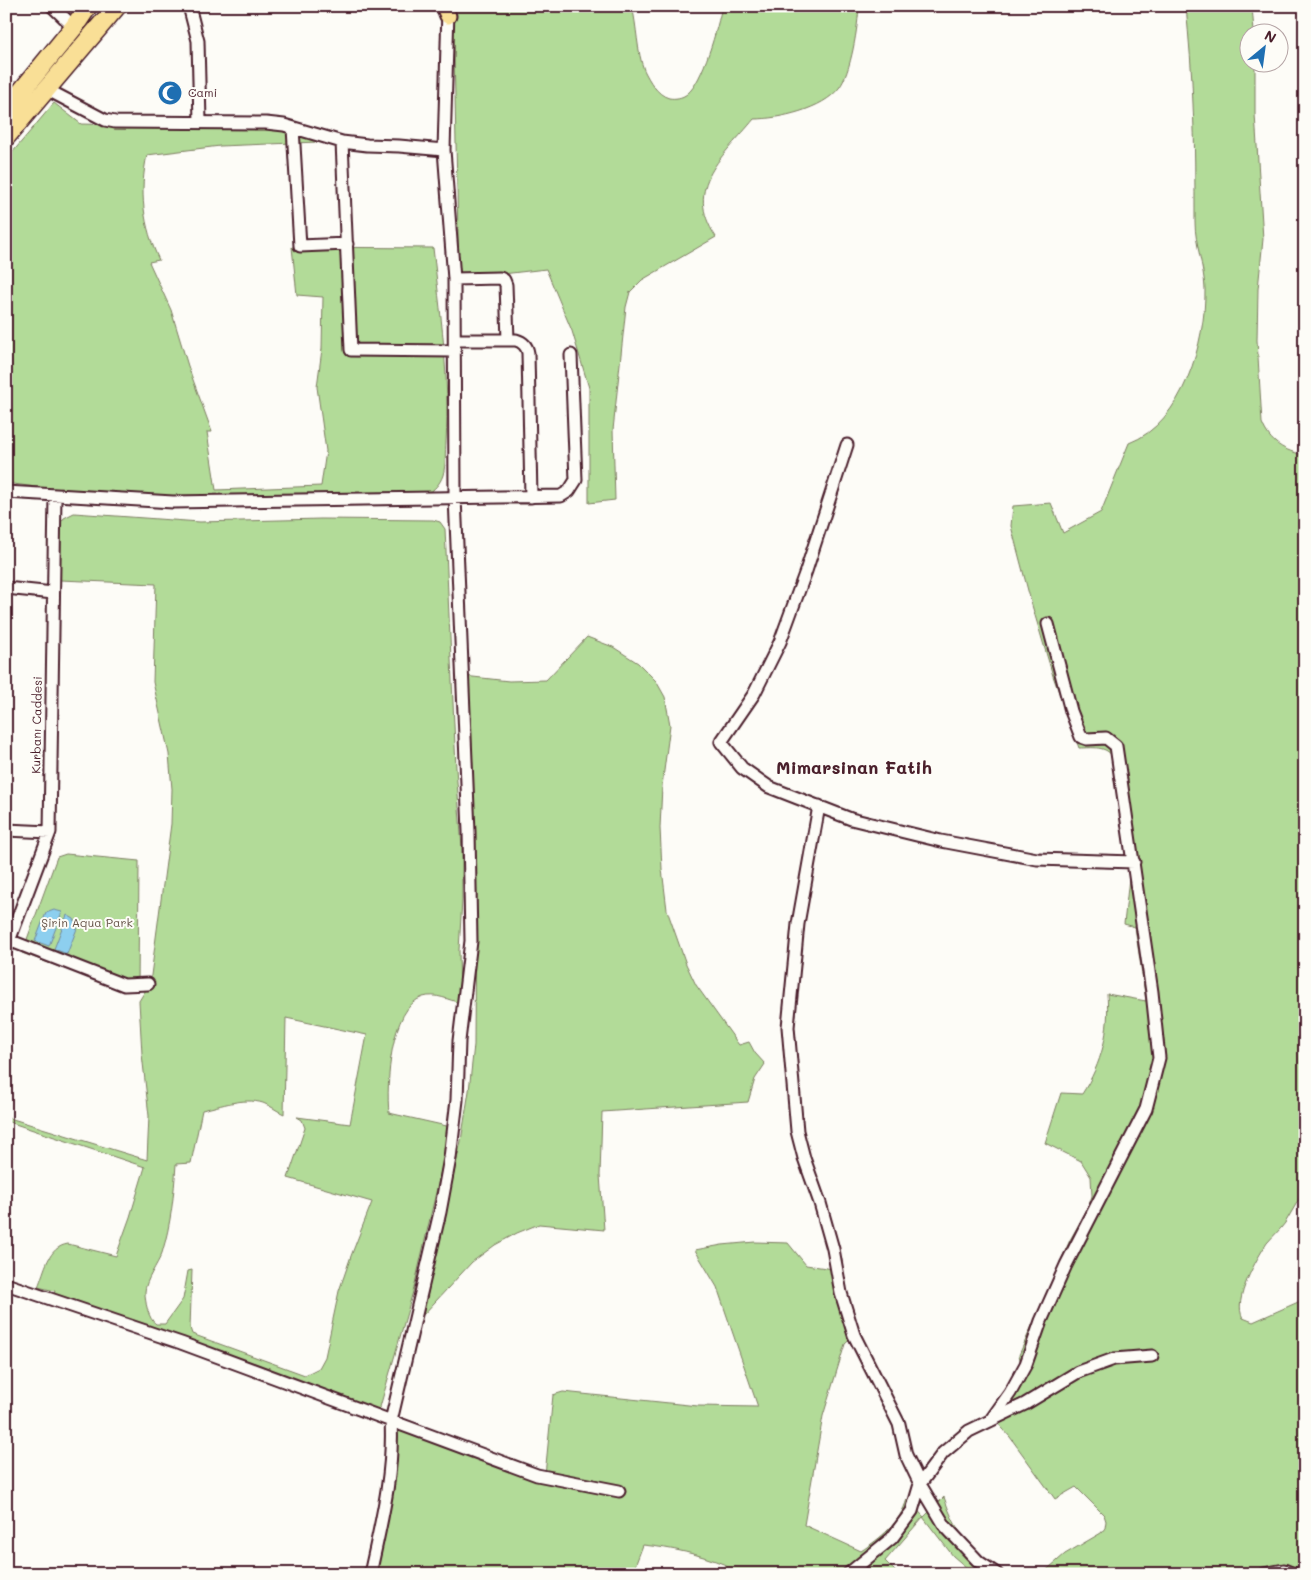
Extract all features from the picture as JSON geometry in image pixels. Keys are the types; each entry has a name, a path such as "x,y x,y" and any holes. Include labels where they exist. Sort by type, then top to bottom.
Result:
{"highway":[{"path":"6,110 74,27 88,6"},
{"path":"6,137 117,6"}],"street":[{"path":"52,6 74,27"},
{"path":"189,6 198,41 200,122"},
{"path":"370,1574 389,1485 392,1452 391,1421 449,1167 457,1100 459,1041 471,941 469,832 455,497 454,279 444,150 447,9"},
{"path":"46,89 105,120 115,122 266,123 293,128 342,142 444,150"},
{"path":"293,128 300,246 347,244"},
{"path":"342,142 352,350 455,345 508,340 522,342 528,350 531,497"},
{"path":"454,279 500,278 504,280 506,285 508,340"},
{"path":"6,492 173,502 561,496 569,492 576,480 572,355"},
{"path":"847,445 806,571 780,642 754,694 721,742 742,768 769,787 851,819 941,841 1037,859 1134,862"},
{"name":"Kurbanı Caddesi","path":"7,942 50,832 55,495"},
{"path":"6,588 53,593"},
{"path":"990,1421 1010,1394 1026,1364 1041,1321 1066,1265 1146,1108 1159,1058 1152,992 1116,746 1106,738 1087,739 1081,737 1071,711 1048,624"},
{"path":"819,806 798,924 788,1027 797,1131 833,1249 841,1293 854,1335 899,1424 906,1456 945,1526 979,1562 997,1574"},
{"path":"6,830 50,832"},
{"path":"7,942 124,986 148,984"},
{"path":"6,1284 181,1343 537,1475 619,1491"},
{"path":"848,1574 892,1538 912,1511 920,1484 943,1453 969,1431 1025,1404 1078,1372 1114,1359 1152,1356"},
{"path":"1264,1574 1284,1570 1294,1574"}],"green space":[{"path":"453,6 632,6 644,70 661,94 674,98 687,94 699,78 709,53 722,6 859,6 850,61 839,88 832,95 812,107 788,115 754,119 720,159 705,187 703,202 707,219 716,237 642,280 630,292 626,307 613,430 615,500 589,503 589,388 572,331 546,269 459,279"},
{"path":"1186,6 1252,6 1253,22 1238,22 1238,72 1255,72 1255,114 1263,239 1258,289 1257,340 1262,423 1269,436 1279,445 1305,455 1305,1189 1285,1223 1267,1243 1257,1259 1243,1291 1240,1311 1243,1318 1253,1322 1305,1299 1305,1574 1042,1574 1065,1554 1101,1533 1105,1528 1106,1521 1104,1515 1076,1487 1055,1499 1010,1437 989,1413 1001,1399 1021,1364 1019,1355 1070,1240 1088,1208 1092,1196 1091,1177 1081,1161 1045,1143 1061,1093 1082,1094 1095,1070 1106,1034 1107,994 1146,1001 1135,927 1124,924 1129,878 1113,758 1103,749 1079,748 1053,676 1011,526 1013,506 1051,503 1063,533 1101,512 1129,443 1148,433 1164,418 1188,378 1201,332 1205,289 1195,230 1194,119"},
{"path":"54,103 81,124 171,126 252,122 309,137 318,142 220,146 147,155 143,182 144,208 149,234 159,260 149,262 171,310 188,366 212,432 207,432 216,490 321,486 326,451 317,387 322,349 323,297 297,295 292,247 433,248 444,344 447,393 444,471 434,489 426,495 180,499 59,490 6,483 6,160"},
{"path":"74,513 200,522 321,519 433,520 440,522 445,529 456,768 462,848 462,900 459,950 460,1003 442,997 423,997 412,1004 403,1015 392,1048 388,1100 389,1113 451,1127 414,1288 378,1414 52,1300 55,1291 38,1287 48,1260 61,1246 68,1244 116,1256 145,1167 6,1121 6,1117 147,1160 149,1116 142,1054 139,1001 150,983 171,824 172,789 169,754 153,682 156,584 60,580 59,525 64,518","holes":["286,1018 367,1035 350,1124 297,1117 302,1120 305,1128 288,1178 372,1202 339,1291 325,1357 319,1368 305,1375 192,1334 190,1328 192,1270 188,1271 183,1299 165,1324 153,1322 145,1296 146,1288 162,1253 168,1231 176,1164 191,1163 202,1110 232,1103 255,1101 284,1114"]},
{"path":"587,637 613,647 638,663 656,681 665,697 670,725 662,786 660,828 667,910 686,964 696,985 739,1045 749,1042 755,1053 765,1064 755,1079 748,1102 602,1112 600,1175 604,1230 539,1224 517,1233 495,1245 472,1262 423,1315 461,1141 474,1045 475,908 464,676 509,681 546,680"},
{"name":"Şirin Aqua Park","path":"66,854 139,861 138,988 124,991 22,953 57,857"},
{"path":"755,1242 788,1243 806,1265 840,1270 856,1334 845,1344 823,1416 804,1525 861,1551 876,1541 895,1523 907,1499 924,1517 944,1497 954,1521 966,1541 1002,1574 974,1574 953,1556 923,1517 885,1561 898,1574 723,1574 726,1565 716,1561 685,1552 643,1545 632,1574 371,1574 393,1430 438,1434 545,1475 553,1395 563,1392 698,1406 758,1407 717,1287 695,1250"}],"water":[{"path":"54,910 62,912 49,946 35,941 46,913"},
{"path":"67,915 74,919 78,926 67,954 54,949"}],"place":[{"name":"Cami","path":"170,93"}],"district":[{"name":"Mimarsinan Fatih","path":"854,768"}]}
